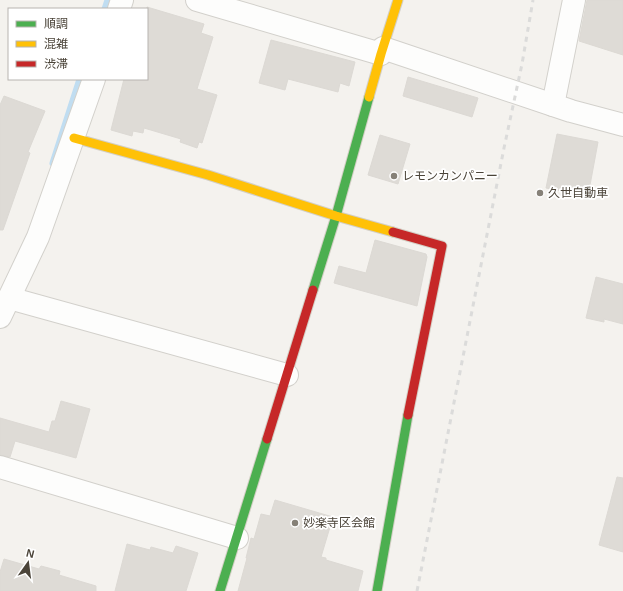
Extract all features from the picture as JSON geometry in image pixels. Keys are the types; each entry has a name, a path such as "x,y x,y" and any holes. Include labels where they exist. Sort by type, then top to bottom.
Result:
{"street":[{"path":"197,0 382,51 571,111 623,125"},
{"path":"220,591 336,216 382,51 398,0"},
{"path":"553,105 574,0"},
{"path":"94,80 38,237 4,308 287,375"},
{"path":"74,138 208,175 336,216 442,246 407,418 377,591"},
{"path":"0,466 236,538"}],"building":[{"path":"587,0 623,0 623,55 579,41"},
{"path":"147,8 204,24 201,33 213,37 197,89 217,95 202,143 199,142 197,148 180,142 181,139 144,128 143,133 133,131 132,136 111,130 124,80 148,80"},
{"path":"271,40 355,62 349,86 340,83 338,92 288,79 285,90 259,83"},
{"path":"408,77 478,98 472,117 403,96"},
{"path":"4,96 45,111 28,152 30,153 3,230 0,230 0,105"},
{"path":"557,134 598,142 588,196 546,188"},
{"path":"380,135 410,144 398,184 368,175"},
{"path":"375,240 426,254 427,257 417,306 334,283 339,266 366,273"},
{"path":"596,277 623,284 623,324 604,319 604,322 586,318"},
{"path":"61,401 90,409 76,458 15,441 10,457 0,455 0,418 49,432 52,421 55,421"},
{"path":"617,477 623,478 623,552 599,545"},
{"path":"275,500 333,517 321,557 326,558 326,560 363,571 358,591 238,591 251,538 254,539 261,514 270,516"},
{"path":"127,544 150,550 151,547 173,553 176,546 198,553 186,591 115,591"},
{"path":"4,559 39,569 41,566 60,571 59,575 96,586 96,591 0,591 0,572"}],"waterway":[{"path":"105,8 108,0"},
{"path":"53,163 80,80"}],"railway":[{"path":"417,591 504,148 522,64 533,0"}],"traffic: fast":[{"path":"313,290 336,216 369,97"},
{"path":"377,591 408,415"},
{"path":"220,591 267,439"}],"traffic: slow":[{"path":"369,97 398,0"},
{"path":"74,138 208,175 336,216 393,232"}],"traffic: jam":[{"path":"393,232 442,246 408,415"},
{"path":"267,439 313,290"}],"place":[{"name":"レモンカンパニー","path":"394,176"},
{"name":"久世自動車","path":"540,193"},
{"name":"妙楽寺区会館","path":"295,523"}]}
